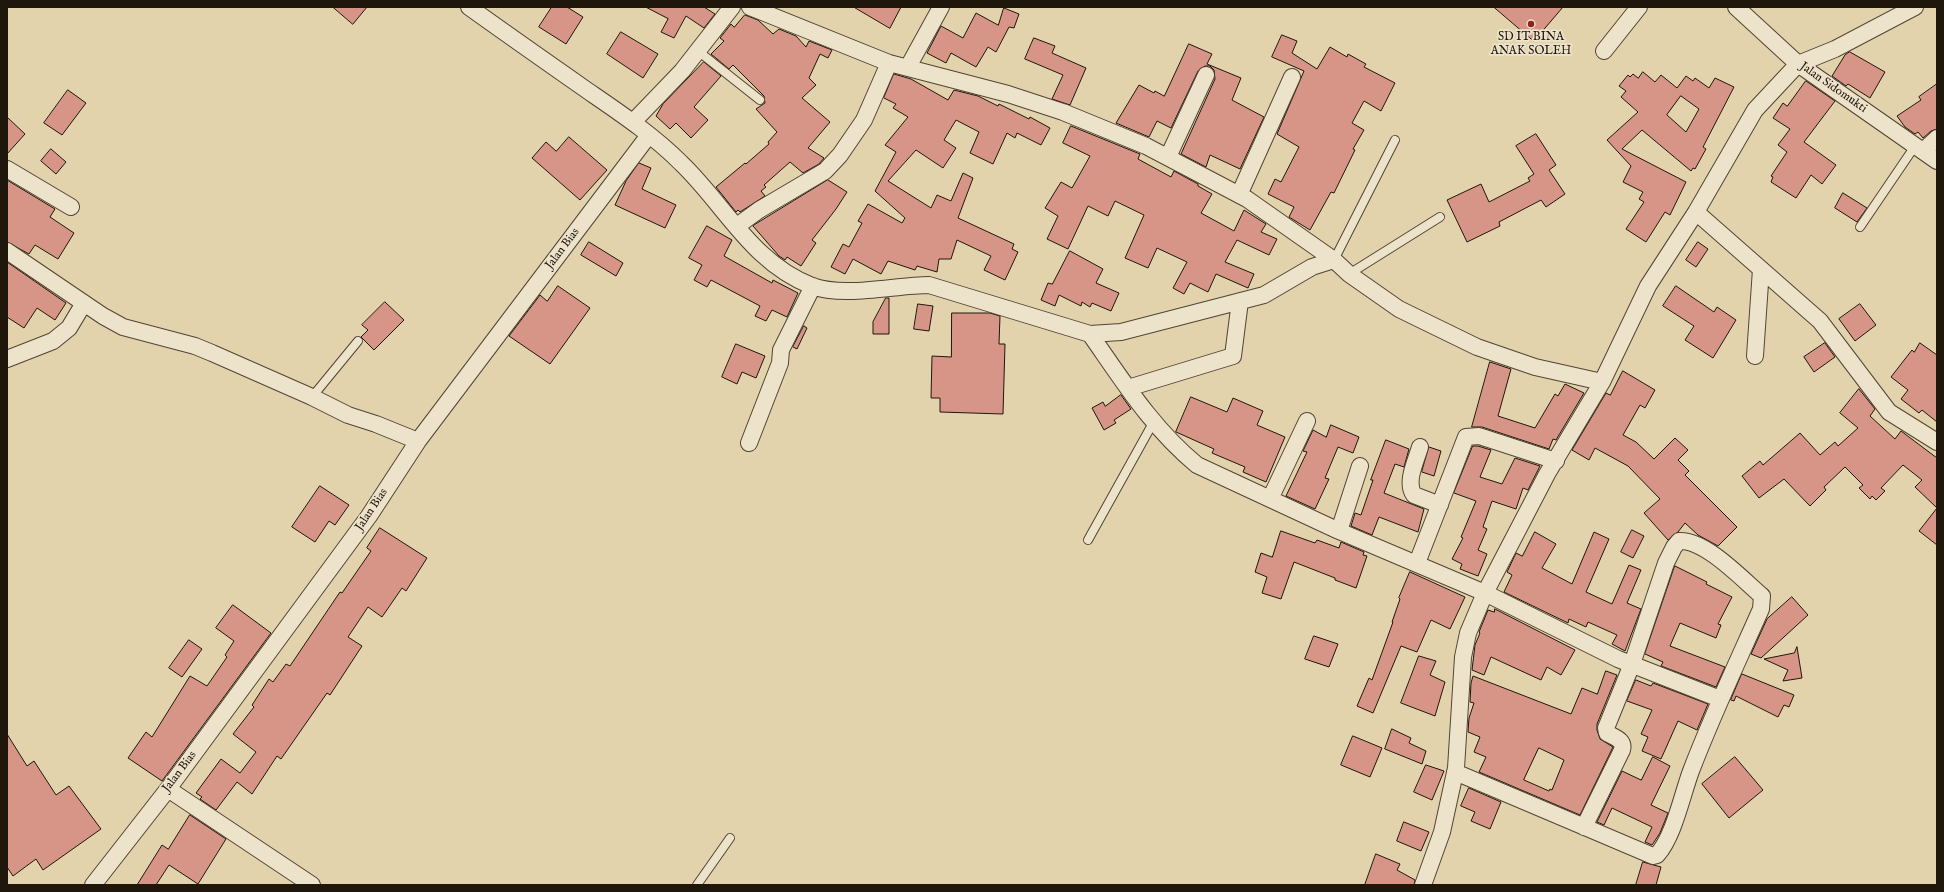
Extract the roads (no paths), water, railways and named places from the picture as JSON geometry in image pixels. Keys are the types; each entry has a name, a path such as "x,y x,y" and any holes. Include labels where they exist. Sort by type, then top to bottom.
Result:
{"street":[{"path":"469,7 633,122 682,163 766,260 786,274 813,286 830,290 882,290 908,285 929,285 1090,334 1122,332 1264,295 1312,267 1334,260"},
{"path":"633,122 698,52 732,7"},
{"path":"750,7 888,63 1008,94 1063,112 1146,146 1239,195 1334,260 1349,274 1399,309 1477,347 1535,367 1602,382"},
{"path":"908,67 941,7"},
{"path":"1604,51 1639,7"},
{"name":"Jalan Sidomukti","path":"1736,7 1798,64 1937,161"},
{"path":"1423,885 1442,832 1455,772 1463,657 1468,633 1485,593 1547,474 1602,382 1648,286 1696,212 1755,110 1798,64 1834,49 1915,7"},
{"path":"737,226 759,210 812,181 826,171 840,155 864,120 888,63"},
{"path":"1168,157 1206,75"},
{"path":"1239,195 1292,78"},
{"name":"Jalan Bias","path":"93,885 168,789 369,516 418,441 649,135"},
{"path":"1919,149 1937,138"},
{"path":"7,169 71,207"},
{"path":"1696,212 1820,321 1889,412 1937,442"},
{"path":"7,250 103,316 123,327 195,346 312,397 348,415 376,424 418,441"},
{"path":"1755,356 1761,269"},
{"path":"749,443 780,365 781,350 813,286"},
{"path":"1128,388 1233,356 1240,301"},
{"path":"7,359 53,341 69,328 84,303"},
{"path":"1090,334 1153,423 1182,453 1197,465 1339,531 1485,593 1632,664 1720,699"},
{"path":"1270,500 1307,421"},
{"path":"1417,563 1466,436 1479,436 1556,461"},
{"path":"1420,447 1410,481 1412,491 1414,495 1440,505"},
{"path":"1339,531 1360,466"},
{"path":"1455,772 1584,827 1653,856 1657,855 1677,815 1690,773 1720,699 1761,609 1763,601 1762,596 1709,551 1698,546 1685,541 1679,541 1674,547 1657,588 1632,664 1606,728 1607,733 1621,741 1623,747 1584,827"},
{"path":"168,789 312,885"}],"lane":[{"path":"698,52 760,100"},
{"path":"1334,260 1395,140"},
{"path":"1860,227 1919,149"},
{"path":"1349,274 1440,217"},
{"path":"312,397 358,342"},
{"path":"1088,540 1153,423"},
{"path":"697,885 730,838"}],"place":[{"name":"SD IT BINA ANAK SOLEH","path":"1531,24"}]}
